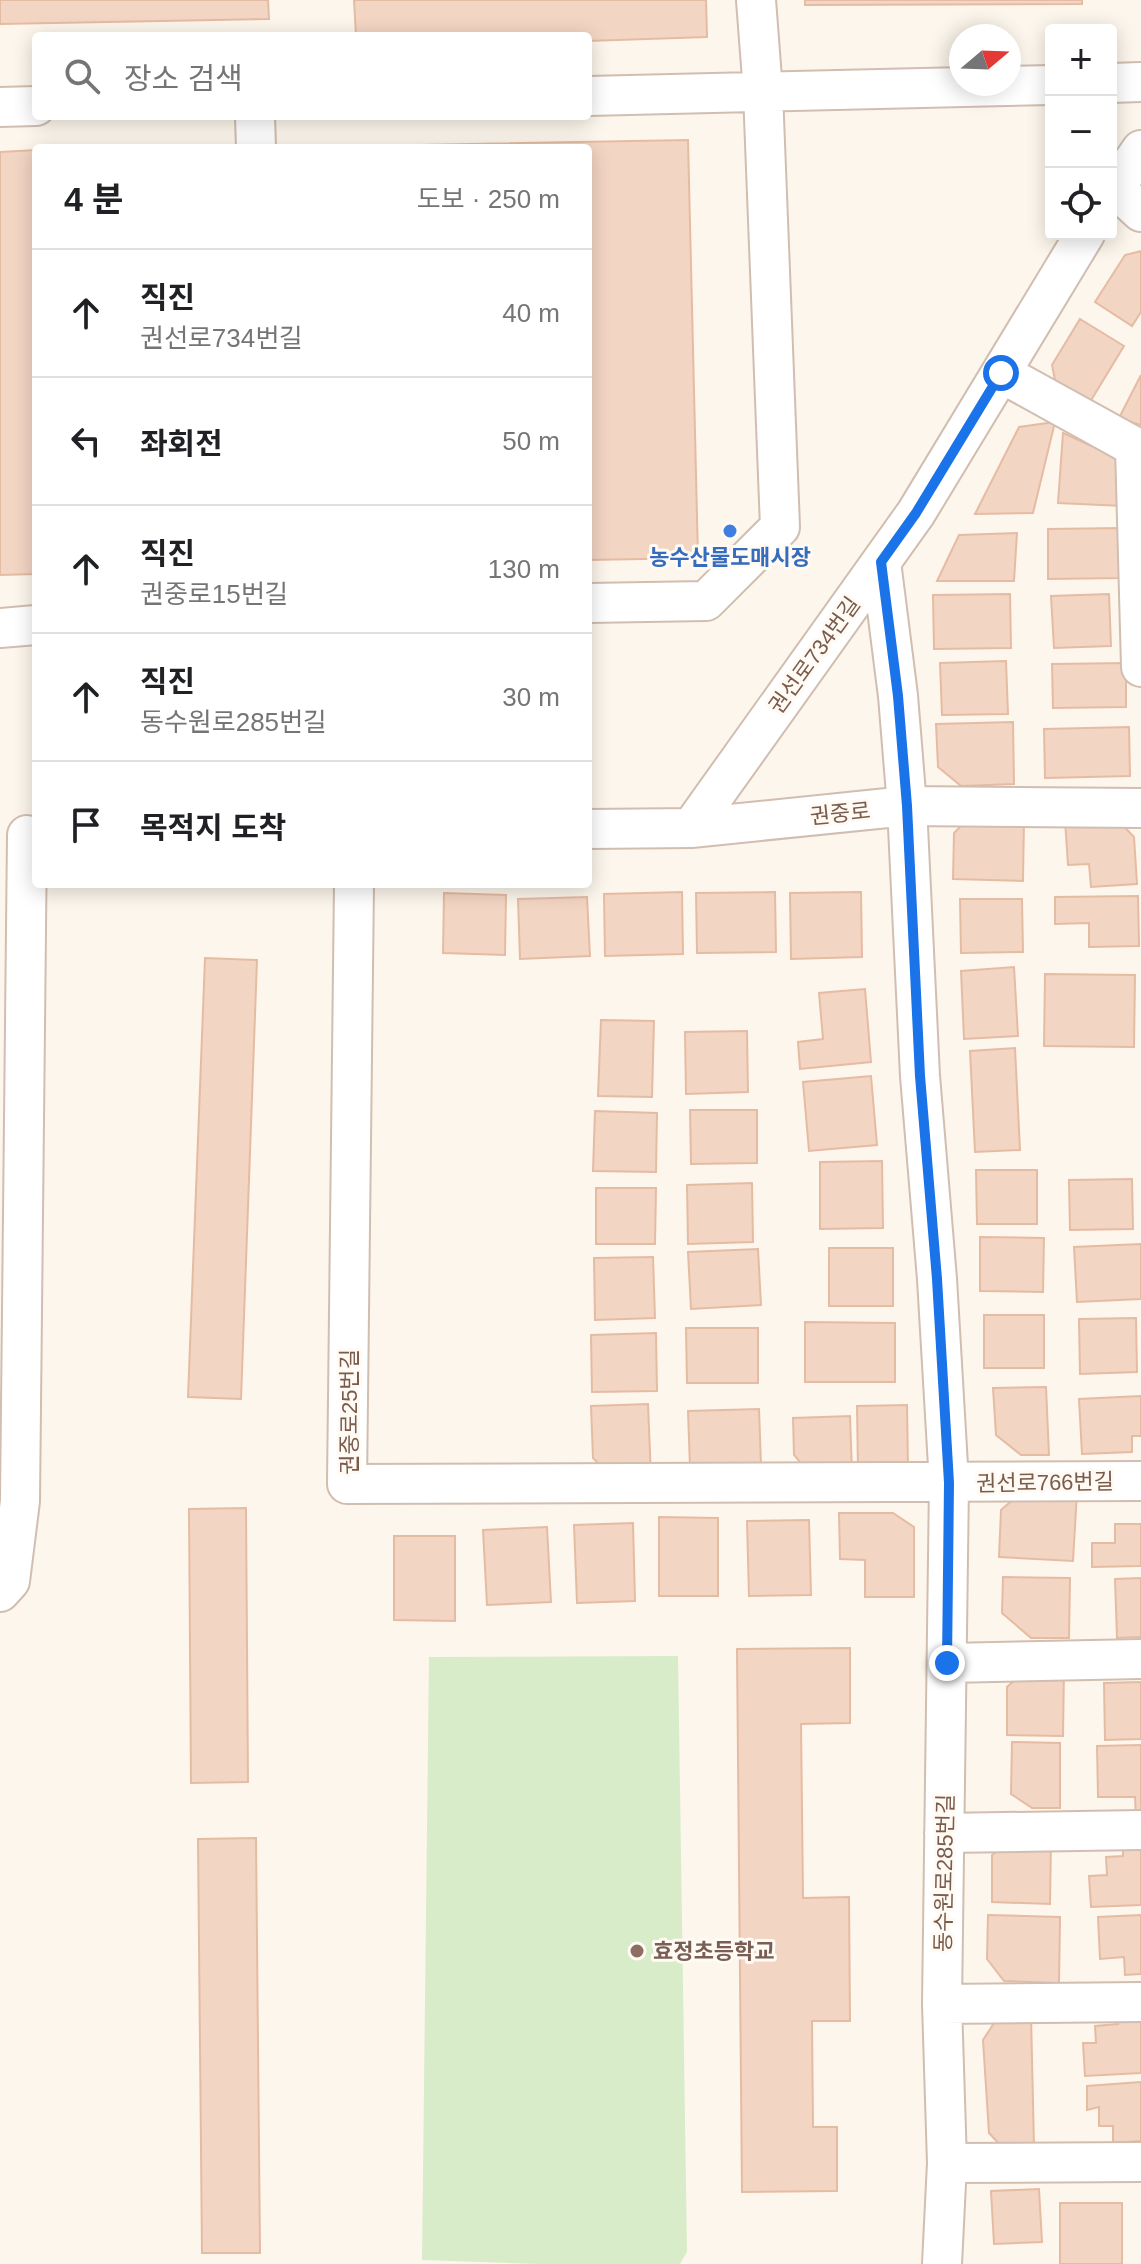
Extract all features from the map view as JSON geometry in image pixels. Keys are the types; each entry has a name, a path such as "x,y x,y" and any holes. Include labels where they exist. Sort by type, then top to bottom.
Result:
{"street":[{"path":"592,603 706,601 780,527 763,92 756,0"},
{"path":"1117,83 1141,82"},
{"path":"592,96 1045,85"},
{"path":"0,107 32,106"},
{"path":"255,120 256,144"},
{"path":"1122,198 1141,150"},
{"name":"권선로734번길","path":"691,828 916,513 1081,240"},
{"path":"1001,373 1138,447 1140,652"},
{"name":"동수원로285번길","path":"881,562 898,696 907,806 920,1076 937,1279 949,1483 942,2004 947,2163 942,2264"},
{"path":"0,628 32,625"},
{"name":"권중로","path":"592,829 691,828 907,806 1141,808"},
{"path":"0,1592 10,1581 20,1501 21,835"},
{"name":"권중로25번길","path":"354,888 347,1484 949,1483"},
{"name":"권선로766번길","path":"949,1483 1141,1481"},
{"path":"947,1663 1141,1659"},
{"path":"944,1833 1141,1830"},
{"path":"942,2004 1141,2002"},
{"path":"947,2163 1141,2162"}],"green space":[{"path":"678,1656 687,2252 680,2264 422,2260 429,1657"}],"building":[{"path":"0,0 268,0 269,19 0,24"},
{"path":"354,0 706,0 707,37 592,41 592,32 356,32"},
{"path":"805,0 1082,0 1082,4 805,5"},
{"path":"688,140 698,558 592,560 592,144 473,144"},
{"path":"32,150 32,574 0,575 0,152"},
{"path":"1141,251 1141,312 1132,326 1095,302 1125,255"},
{"path":"1080,319 1124,346 1087,407 1057,390 1052,365"},
{"path":"1141,375 1141,425 1119,418"},
{"path":"1055,422 1033,513 975,514 1019,427"},
{"path":"1063,433 1120,459 1123,506 1058,503"},
{"path":"1122,528 1123,578 1048,579 1048,529"},
{"path":"1017,533 1014,581 937,581 959,535"},
{"path":"1010,594 1011,648 934,649 933,595"},
{"path":"1109,594 1111,646 1054,648 1051,596"},
{"path":"1006,661 1008,714 942,715 940,663"},
{"path":"1126,663 1126,707 1053,708 1052,664"},
{"path":"1013,722 1014,784 961,786 938,767 936,724"},
{"path":"1129,727 1130,776 1045,778 1044,729"},
{"path":"971,816 1024,818 1023,881 953,879 954,833"},
{"path":"1116,818 1134,837 1137,884 1091,887 1089,864 1068,865 1065,820"},
{"path":"682,892 683,954 605,956 604,894"},
{"path":"775,892 776,952 697,953 696,893"},
{"path":"861,892 862,957 791,959 790,893"},
{"path":"444,893 506,895 505,955 443,953"},
{"path":"1138,896 1139,946 1089,947 1089,923 1055,924 1055,897"},
{"path":"587,897 590,956 520,959 518,899"},
{"path":"960,899 1022,899 1023,952 961,953"},
{"path":"205,958 257,960 241,1399 188,1397"},
{"path":"1014,967 1018,1036 964,1039 961,971"},
{"path":"1045,974 1135,975 1134,1047 1044,1046"},
{"path":"865,989 871,1062 800,1069 798,1042 823,1039 819,993"},
{"path":"601,1020 654,1021 652,1097 598,1096"},
{"path":"747,1031 748,1092 686,1094 685,1032"},
{"path":"1015,1048 1020,1150 975,1152 970,1051"},
{"path":"871,1076 877,1145 809,1151 803,1082"},
{"path":"690,1110 757,1110 757,1163 691,1164"},
{"path":"595,1111 657,1113 656,1172 593,1171"},
{"path":"882,1161 883,1228 820,1229 820,1162"},
{"path":"976,1170 1037,1170 1037,1224 977,1224"},
{"path":"1132,1179 1133,1229 1070,1230 1069,1180"},
{"path":"752,1183 753,1242 688,1244 687,1185"},
{"path":"596,1188 656,1188 655,1244 596,1244"},
{"path":"980,1237 1044,1238 1043,1292 980,1291"},
{"path":"1141,1244 1141,1299 1077,1302 1074,1247"},
{"path":"829,1248 893,1248 893,1306 829,1306"},
{"path":"758,1249 761,1305 691,1309 688,1252"},
{"path":"653,1257 655,1318 595,1320 594,1258"},
{"path":"984,1315 1044,1315 1044,1368 984,1368"},
{"path":"1136,1318 1137,1372 1080,1374 1079,1319"},
{"path":"805,1322 895,1323 895,1382 805,1382"},
{"path":"686,1328 758,1328 758,1383 687,1383"},
{"path":"656,1333 657,1391 592,1392 591,1335"},
{"path":"1046,1387 1049,1455 1021,1455 996,1435 993,1388"},
{"path":"1141,1396 1141,1436 1132,1436 1132,1452 1082,1454 1079,1399"},
{"path":"648,1404 651,1477 613,1478 593,1458 591,1406"},
{"path":"907,1405 908,1469 858,1470 857,1406"},
{"path":"759,1409 761,1465 690,1467 688,1411"},
{"path":"850,1416 852,1472 809,1473 794,1455 793,1418"},
{"path":"1024,1490 1077,1492 1073,1561 999,1557 1001,1510"},
{"path":"246,1508 248,1782 191,1783 189,1509"},
{"path":"839,1513 893,1513 914,1527 914,1597 865,1597 865,1560 840,1559"},
{"path":"659,1517 718,1518 718,1596 659,1596"},
{"path":"809,1520 811,1595 749,1596 747,1521"},
{"path":"633,1523 635,1601 577,1603 574,1525"},
{"path":"1115,1524 1141,1524 1141,1566 1092,1567 1092,1543 1115,1543"},
{"path":"547,1527 551,1602 487,1605 483,1530"},
{"path":"394,1536 455,1536 455,1621 394,1620"},
{"path":"1003,1577 1070,1578 1069,1638 1031,1638 1002,1613"},
{"path":"1141,1578 1141,1637 1117,1638 1115,1579"},
{"path":"850,1648 850,1723 801,1724 803,1898 849,1897 850,2021 812,2021 813,2127 837,2127 837,2191 742,2192 737,1649"},
{"path":"1028,1668 1064,1668 1063,1736 1007,1735 1007,1687"},
{"path":"1141,1682 1141,1739 1105,1740 1104,1683"},
{"path":"1012,1742 1060,1743 1060,1808 1032,1808 1011,1794"},
{"path":"1141,1745 1141,1817 1136,1818 1135,1797 1098,1797 1097,1746"},
{"path":"256,1838 260,2253 202,2253 198,1839"},
{"path":"1016,1838 1051,1839 1050,1904 992,1902 992,1855"},
{"path":"1141,1845 1141,1905 1091,1907 1089,1876 1107,1875 1106,1857 1123,1856 1123,1846"},
{"path":"988,1915 1060,1917 1059,1983 1004,1981 987,1959"},
{"path":"1141,1915 1141,1974 1125,1975 1124,1957 1100,1959 1098,1917"},
{"path":"1141,2013 1141,2073 1085,2076 1083,2043 1096,2043 1095,2026 1118,2024 1117,2015"},
{"path":"1031,2015 1034,2146 1002,2147 989,2133 983,2040 998,2017"},
{"path":"1141,2082 1141,2141 1113,2143 1113,2126 1099,2126 1099,2107 1087,2110 1087,2086"},
{"path":"1039,2189 1042,2242 994,2244 991,2191"},
{"path":"1060,2203 1122,2203 1122,2264 1060,2264"}],"place":[{"name":"농수산물도매시장","path":"730,531"},
{"name":"효정초등학교","path":"637,1951"}],"route":[{"path":"947,1663 949,1483 937,1279 920,1076 907,806 898,696 881,562 916,513 1001,373"}]}
